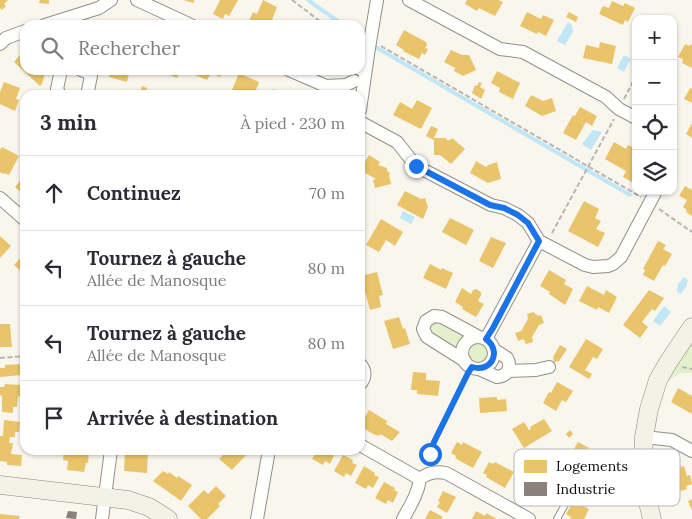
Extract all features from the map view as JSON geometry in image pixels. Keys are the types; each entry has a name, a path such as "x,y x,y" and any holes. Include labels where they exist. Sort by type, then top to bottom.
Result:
{"street":[{"path":"62,20 99,8 111,0"},
{"path":"137,0 180,20"},
{"path":"365,67 373,44 378,0"},
{"path":"410,0 500,49 523,52 606,97 619,109 632,116"},
{"path":"2,38 20,33"},
{"path":"365,67 373,44"},
{"path":"58,90 61,75"},
{"path":"88,90 90,75"},
{"path":"301,75 332,90"},
{"path":"357,90 362,75"},
{"path":"357,90 362,75"},
{"path":"326,86 346,85 357,90"},
{"path":"365,125 397,142 416,166 490,205 504,208 518,215 528,223 543,242 589,266 608,266 621,257 653,197"},
{"path":"0,198 20,216"},
{"path":"486,342 543,242"},
{"path":"438,315 486,342 507,358 509,362 508,371 501,377 472,366 427,337 424,329 426,321 429,317 438,315"},
{"path":"644,449 649,409 658,380 692,327"},
{"path":"470,340 486,342 494,356 492,361 484,368 472,366 463,353 466,343 470,340"},
{"path":"508,371 536,370 549,367"},
{"path":"644,437 672,440 692,451"},
{"path":"365,447 426,476"},
{"path":"102,519 110,455"},
{"path":"257,519 268,456"},
{"path":"403,519 426,476 438,472 446,473 529,519"},
{"path":"0,485 105,497 139,503 168,519"},
{"path":"649,506 652,519"}],"lane":[{"path":"557,519 564,506"}],"path":[{"path":"292,0 318,20"},
{"path":"373,44 589,167 653,197 692,232"},
{"path":"543,242 586,173 632,84"},
{"path":"0,358 20,356"},
{"path":"426,476 434,442 472,366"}],"green space":[{"path":"437,320 469,336 463,341 459,354 440,342 431,333 430,325"},
{"path":"692,340 692,373 681,373 668,380 678,361"},
{"path":"475,342 483,342 490,349 490,357 483,364 475,364 468,357 468,349"}],"water":[{"path":"568,22 572,25 572,30 574,30 565,45 557,41"},
{"path":"624,55 631,59 624,72 617,68"},
{"path":"593,130 602,132 591,150 582,144"},
{"path":"403,211 415,217 411,224 400,218"},
{"path":"684,277 688,280 681,294 677,292 678,284"},
{"path":"664,306 671,312 660,326 653,321"}],"building: Logements":[{"path":"0,0 8,0 2,10 0,8"},
{"path":"40,0 49,0 49,4 39,3"},
{"path":"183,0 194,0 194,3"},
{"path":"220,0 238,0 229,16 225,14 223,19 213,14"},
{"path":"263,0 277,7 272,20 249,20 253,12 257,14"},
{"path":"467,0 498,0 503,2 495,16 479,8 477,11 465,4"},
{"path":"612,1 623,6 625,3 635,8 628,22 625,20 623,25 599,14 603,6 609,8"},
{"path":"527,12 541,19 543,15 554,20 546,36 520,26"},
{"path":"569,12 578,17 576,22 566,17"},
{"path":"404,30 426,42 425,48 428,49 425,55 422,53 419,59 396,45"},
{"path":"600,42 616,46 612,64 583,58 586,45 599,48"},
{"path":"685,44 692,45 692,68 682,63 683,59 678,57"},
{"path":"451,50 462,55 469,55 476,70 463,76 454,71 455,68 444,62"},
{"path":"20,55 20,68 14,62"},
{"path":"497,71 520,83 513,99 499,92 500,88 491,83"},
{"path":"28,75 45,75 40,86"},
{"path":"109,75 129,75 127,82 109,77"},
{"path":"195,75 210,75 207,80"},
{"path":"238,75 243,75 259,82 256,90 232,90"},
{"path":"4,82 20,88 16,99 19,100 15,111 0,104 0,92"},
{"path":"479,82 482,83 480,87 485,90 481,99 472,93 475,85 477,86"},
{"path":"142,86 147,88 146,90 141,90"},
{"path":"690,88 692,89 692,103 684,99"},
{"path":"531,95 543,101 552,98 556,111 542,116 525,106"},
{"path":"417,100 432,108 421,129 393,115 400,102 412,109"},
{"path":"580,107 597,116 592,126 586,122 576,140 563,133"},
{"path":"692,123 692,138 686,134"},
{"path":"431,126 438,129 434,138 450,140 452,138 465,149 451,164 440,155 434,155 434,140 426,136"},
{"path":"614,142 626,149 628,145 632,147 632,182 623,177 626,171 605,159"},
{"path":"2,147 19,156 9,175 0,172 0,150"},
{"path":"369,155 380,162 378,165 387,168 387,171 390,173 391,184 375,188 373,180 376,179 365,173 365,162"},
{"path":"476,161 486,167 497,162 501,179 488,183 470,173"},
{"path":"20,181 20,192 15,187"},
{"path":"685,186 692,190 692,216 683,207 687,200 679,196"},
{"path":"405,191 421,199 425,198 428,207 423,219 397,205"},
{"path":"584,201 599,209 595,218 601,221 596,229 605,233 598,247 568,231"},
{"path":"450,218 474,230 466,245 442,232"},
{"path":"381,219 403,232 395,246 386,240 379,252 366,245"},
{"path":"0,236 11,246 0,258"},
{"path":"491,237 506,243 493,268 479,261"},
{"path":"658,241 666,245 663,249 672,254 654,281 643,275 645,270 643,269"},
{"path":"20,258 20,270 14,265"},
{"path":"430,264 441,270 442,268 453,273 446,289 423,278"},
{"path":"549,270 566,280 564,284 573,289 565,305 540,286"},
{"path":"377,272 383,295 379,296 381,307 370,310 365,291 365,275"},
{"path":"587,286 604,295 606,290 617,297 609,313 598,307 597,310 579,301"},
{"path":"462,288 471,294 476,289 481,292 478,301 484,304 476,317 462,309 463,307 455,302"},
{"path":"649,290 664,298 655,311 652,309 642,322 648,327 640,338 623,325"},
{"path":"534,312 539,316 541,315 544,323 539,325 532,337 533,342 526,344 523,339 518,341 515,333 521,331 528,319 527,314"},
{"path":"399,317 410,344 393,349 384,321"},
{"path":"0,324 10,324 12,347 0,347"},
{"path":"586,339 603,349 597,359 593,357 585,370 592,374 589,379 569,367"},
{"path":"560,345 567,349 559,361 554,362 553,357"},
{"path":"20,364 20,375 0,377 0,368 5,368 5,365"},
{"path":"413,372 426,373 426,380 440,381 438,396 417,394 417,390 411,390"},
{"path":"557,382 573,391 566,402 562,400 556,411 543,403"},
{"path":"5,384 20,385 20,397 18,396 17,407 13,407 13,413 2,412 0,387 4,387"},
{"path":"678,388 692,396 692,414 671,402"},
{"path":"497,397 497,400 506,399 507,411 480,413 479,398"},
{"path":"369,410 387,421 386,424 400,432 392,441 380,434 379,436 373,434 365,429 365,417"},
{"path":"544,419 552,431 524,448 512,429 524,422 529,430 531,429 530,427"},
{"path":"4,420 20,422 19,432 15,432 15,437 10,437 9,443 13,443 11,454 22,455 21,466 7,465 7,462 0,461 0,436 3,436"},
{"path":"570,430 573,434 569,438 566,434"},
{"path":"457,442 462,445 463,442 482,452 473,468 455,458 456,456 451,453"},
{"path":"578,442 589,448 588,449 574,449"},
{"path":"64,455 89,455 88,463 86,463 84,472 67,470 68,461 63,460"},
{"path":"125,455 148,455 147,473 124,471"},
{"path":"223,455 246,455 232,470 219,459"},
{"path":"314,455 334,455 330,464 325,461 323,465 312,459"},
{"path":"343,455 353,460 352,463 357,465 351,476 346,473 344,477 334,471"},
{"path":"489,462 493,464 495,462 514,472 505,488 486,477 487,475 483,473"},
{"path":"680,464 681,467 684,466 687,476 690,475 692,484 686,486 687,489 681,491"},
{"path":"364,466 379,477 373,488 368,485 366,489 355,483"},
{"path":"163,471 168,474 169,472 177,478 178,476 192,485 181,501 153,481"},
{"path":"384,482 395,488 394,490 398,492 393,503 388,500 386,504 375,498"},
{"path":"216,486 226,496 218,504 220,506 207,519 201,519 188,506 204,490 208,494"},
{"path":"443,491 456,497 447,513 437,507"},
{"path":"692,499 692,511 688,501"},
{"path":"571,506 584,506 589,509 584,519 570,519 571,517 566,514"},
{"path":"430,510 443,517 441,519 425,519"},
{"path":"476,511 485,516 486,513 497,519 472,519"},
{"path":"0,514 20,516 19,519 0,519"}],"building: Industrie":[{"path":"68,511 77,512 76,519 66,518"}],"waterway":[{"path":"308,0 336,20"},
{"path":"372,45 630,195"}],"route":[{"path":"416,166 490,205 510,210 528,223 539,241 486,339 493,346 494,356 492,361 484,368 472,367 468,373 430,454"}]}
